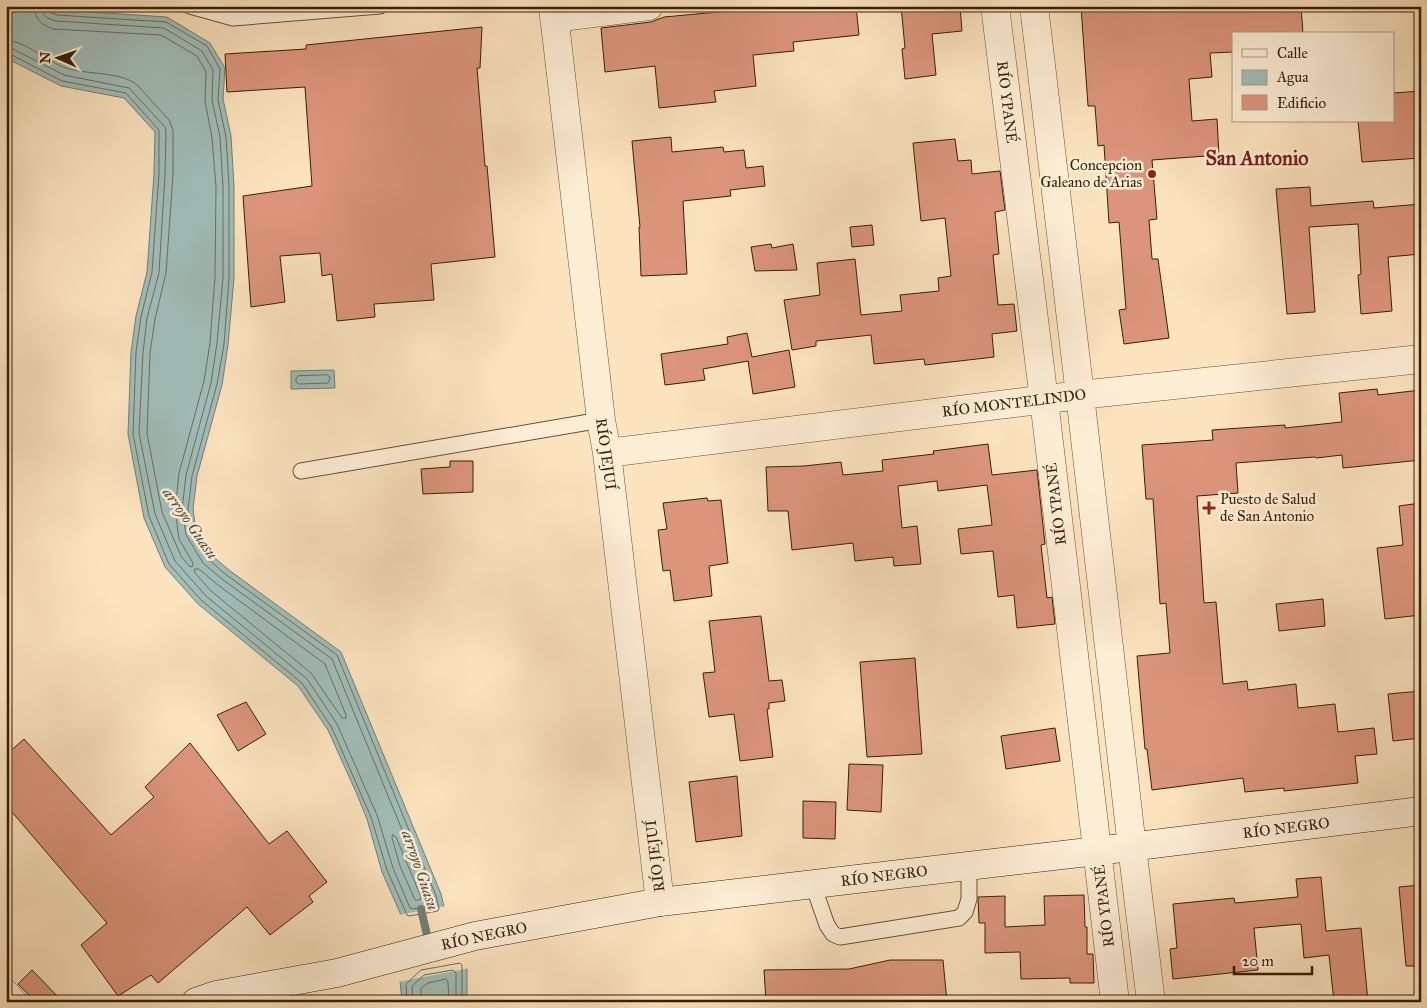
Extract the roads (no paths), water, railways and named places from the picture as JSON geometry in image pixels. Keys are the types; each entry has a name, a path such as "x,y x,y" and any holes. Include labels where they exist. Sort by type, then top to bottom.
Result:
{"street":[{"path":"554,12 649,6"},
{"name":"RÍO YPANÉ","path":"995,6 1044,400 1115,1002"},
{"path":"1034,6 1151,1002"},
{"name":"RÍO JEJUÍ","path":"554,12 601,420 607,453 660,902"},
{"name":"RÍO MONTELINDO","path":"607,453 1080,395 1421,358"},
{"name":"RÍO NEGRO","path":"345,970 474,936 660,902 1097,852 1421,811"},
{"path":"196,1002 216,995 345,970"},
{"path":"289,1002 345,970"},
{"path":"6,994 13,1002"}],"lane":[{"path":"190,6 234,18 380,6"},
{"path":"301,471 601,420"},
{"path":"812,884 827,925 833,934 840,937 958,918 965,912 969,899 969,866"}],"water":[{"path":"6,6 47,6 58,10 167,17 210,43 225,68 223,99 231,136 234,186 234,278 228,345 222,385 197,476 193,509 196,532 210,554 229,570 341,652 441,894 446,915 404,922 382,872 367,819 328,730 298,686 198,604 165,567 144,518 128,434 131,352 136,316 147,272 155,132 124,98 61,86 6,58"},
{"path":"334,370 335,388 291,389 291,371"},
{"path":"467,957 467,1002 402,1002 400,981 419,965"}],"waterway":[{"name":"arroyo Guasu","path":"421,909 429,944"}],"place":[{"name":"Concepcion Galeano de Arias","path":"1152,174"},
{"name":"Puesto de Salud de San Antonio","path":"1209,508"}],"district":[{"name":"San Antonio","path":"1257,158"}]}
